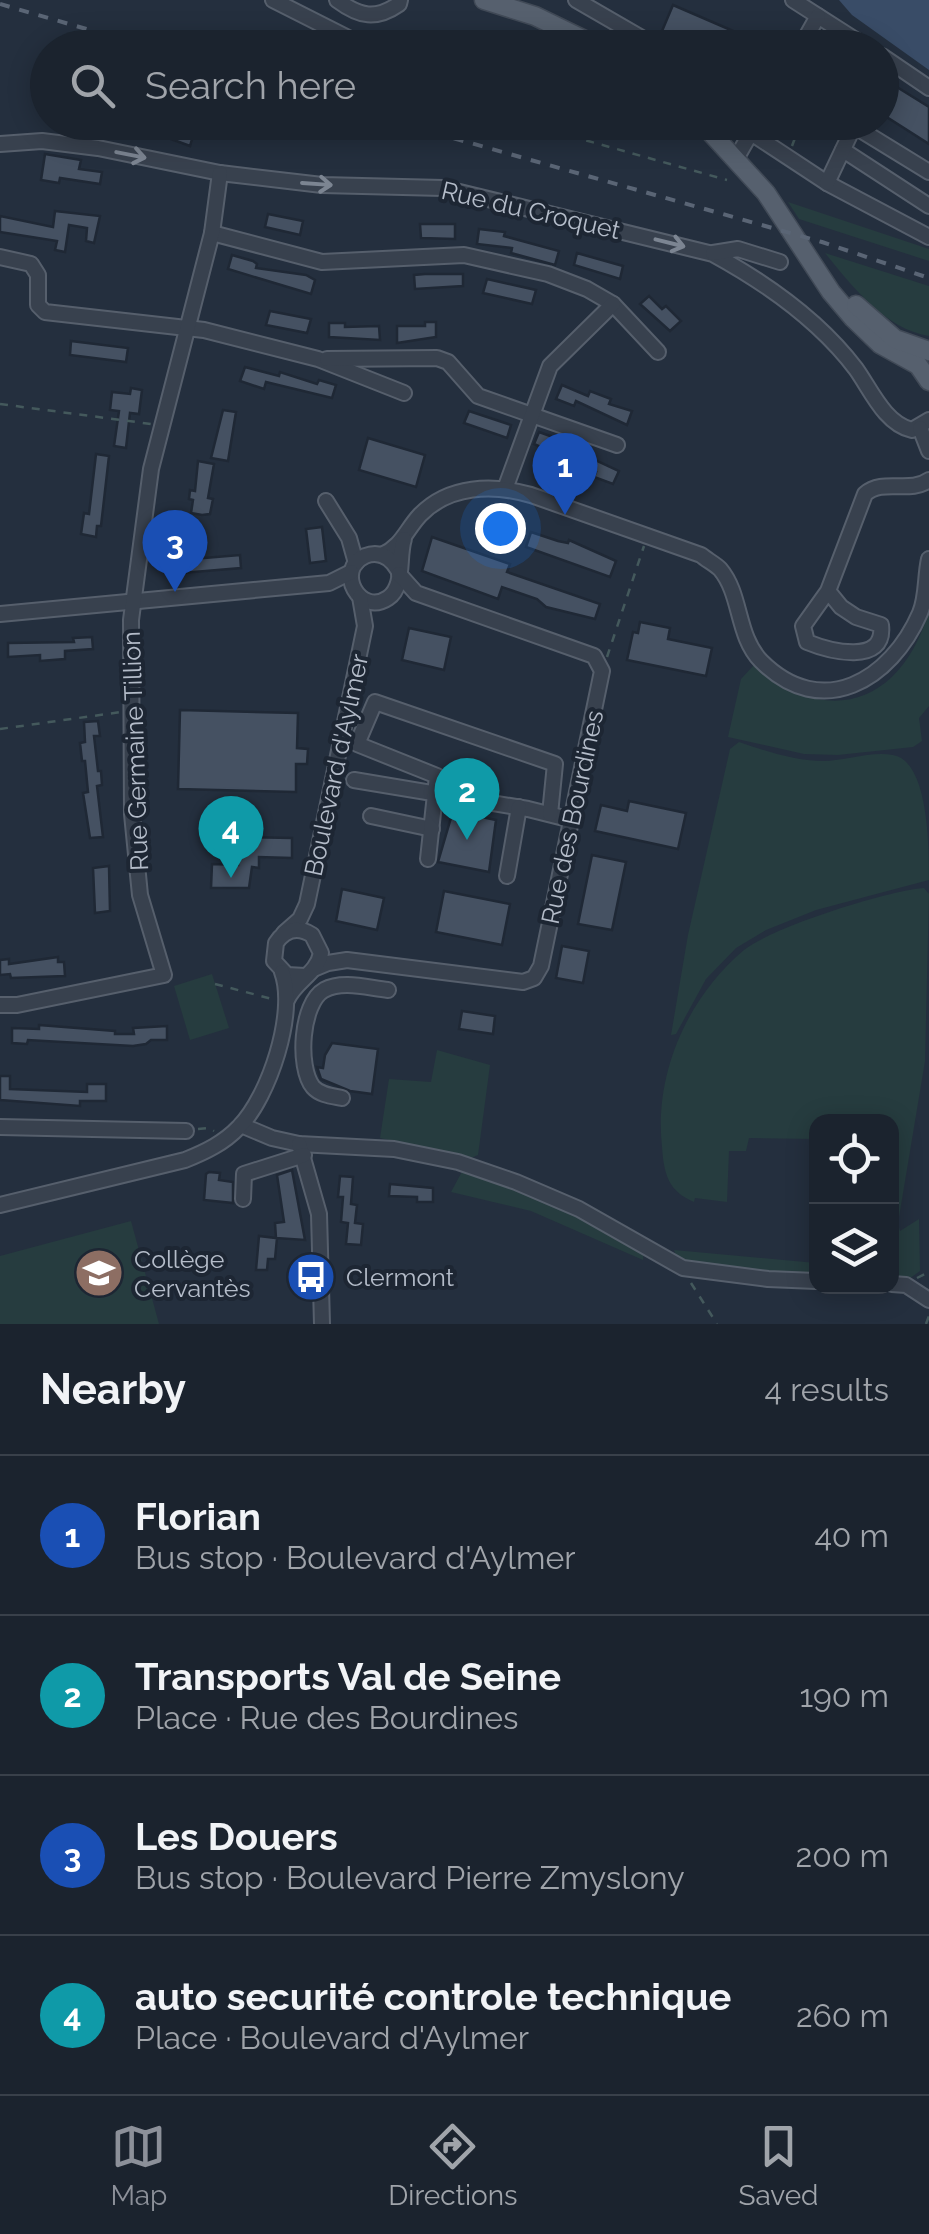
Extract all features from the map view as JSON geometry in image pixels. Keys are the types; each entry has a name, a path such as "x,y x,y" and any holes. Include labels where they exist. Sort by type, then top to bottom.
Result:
{"main road":[{"path":"484,0 564,30"},
{"path":"719,140 766,192 831,292 865,331 889,350 918,365 929,381"},
{"path":"814,262 879,327 910,346 929,351"}],"street":[{"path":"273,0 332,30"},
{"path":"337,0 360,14 382,16 400,0"},
{"path":"576,0 628,30"},
{"path":"793,0 840,30"},
{"path":"810,30 818,16"},
{"path":"899,68 929,88"},
{"path":"736,158 747,140"},
{"path":"768,140 827,183 924,234 929,209 843,150"},
{"path":"827,183 848,140"},
{"path":"880,140 929,172"},
{"name":"Rue du Croquet","path":"0,144 42,142 98,148 220,173 322,185 443,188 713,254 740,268 817,325 895,422 905,429 924,424"},
{"name":"Rue Germaine Tillion","path":"0,1005 17,1005 164,975 140,895 132,814 133,603 152,469 212,234 220,173"},
{"path":"212,234 322,262 464,255 548,274 613,304 658,352"},
{"path":"713,254 738,248 780,262"},
{"path":"0,257 32,264 38,275 38,305 45,312 188,328 318,359 404,393"},
{"path":"505,489 550,366 613,304"},
{"path":"318,359 437,358 448,362 478,396 617,446"},
{"path":"924,424 929,451"},
{"path":"828,592 856,617 881,625 880,638 873,647 836,654 807,642 804,626 828,592 865,494 880,486 920,486 929,480"},
{"path":"387,599 398,587 404,538 418,517 436,501 457,492 505,489 701,555 720,569 731,588 747,641 761,660 788,680 816,690 840,689 865,682 886,666 906,640 922,608 929,560"},
{"path":"326,501 350,538 398,572 416,592 594,656 602,671"},
{"path":"350,538 354,568 351,584 358,596"},
{"path":"0,614 329,583 404,538"},
{"path":"329,583 370,602 416,592"},
{"name":"Boulevard d'Aylmer","path":"284,933 300,918 307,904 350,744 365,626 358,596"},
{"name":"Boulevard d'Aylmer","path":"365,626 387,599"},
{"name":"Rue des Bourdines","path":"311,972 328,962 347,960 523,982 534,978 541,966 602,671"},
{"path":"428,859 438,776 350,744 375,702 555,764 550,814"},
{"path":"354,780 519,807 572,820"},
{"path":"507,876 519,807"},
{"path":"371,816 432,829"},
{"name":"Boulevard d'Aylmer","path":"307,904 316,940"},
{"path":"0,1205 168,1164 206,1152 225,1139 241,1126 264,1089 275,1060 287,1002 294,987 321,956 316,940 300,930 284,933 273,953 282,972 287,1002"},
{"name":"Rue des Bourdines","path":"316,940 347,960"},
{"path":"282,972 292,977 311,972"},
{"path":"342,1098 313,1087 303,1066 308,1009 321,991 340,985 388,990"},
{"path":"241,1126 302,1150"},
{"path":"0,1127 186,1130"},
{"path":"243,1199 244,1174 302,1150 394,1149 458,1162 516,1182 579,1209 683,1268 809,1281"},
{"path":"302,1150 320,1214 322,1324"},
{"path":"899,1284 906,1284 929,1300"}],"path":[{"path":"586,140 728,180"},
{"path":"787,157 794,140"},
{"path":"0,404 163,426"},
{"path":"602,671 648,535"},
{"path":"0,729 133,710"},
{"path":"215,984 287,1002"},
{"path":"186,1130 209,1128 225,1139"},
{"path":"683,1268 703,1306 718,1324"},
{"path":"926,1324 929,1316"}],"green space":[{"path":"788,202 929,249 929,261 799,219"},
{"path":"825,253 929,286 929,336 898,325 884,315"},
{"path":"929,610 929,706 919,718 922,741 913,747 838,755 804,754 728,737 741,679 754,665 782,685 809,697 835,701 859,697 882,685 901,667 917,642"},
{"path":"739,742 812,761 884,754 905,761 914,773 924,808 929,880 816,910 766,930 736,948 706,979 676,1034 671,1035 688,935 730,749"},
{"path":"924,888 929,894 925,1061 899,1217 899,1114 809,1114 809,1139 749,1138 746,1151 729,1151 727,1202 695,1198 694,1202 678,1193 666,1173 663,1157 663,1092 679,1039 706,991 744,950 779,931 831,911"},
{"path":"212,974 229,1028 190,1040 174,986"},
{"path":"437,1050 490,1065 478,1155 471,1158 380,1138 389,1079 431,1082"},
{"path":"464,1168 644,1251 643,1260 531,1211 451,1192"},
{"path":"919,1219 920,1271 909,1279 899,1279 899,1227 900,1231"},
{"path":"131,1221 159,1324 0,1324 0,1256"},
{"path":"674,1250 809,1262 809,1277 713,1266 677,1258"}],"water":[{"path":"839,0 929,0 929,70 899,49 899,30 873,30"}],"building":[{"path":"673,5 731,30 662,30"},
{"path":"899,88 929,107 929,144 899,125"},
{"path":"45,154 81,160 79,169 102,172 100,184 60,178 59,183 41,180"},
{"path":"55,211 100,216 94,243 86,241 87,228 69,225 65,252 55,250 57,241 0,232 0,216 53,227"},
{"path":"268,214 303,221 300,235 265,227"},
{"path":"420,224 455,224 455,239 421,238"},
{"path":"479,229 505,232 504,236 559,251 555,265 511,253 512,248 477,244"},
{"path":"577,253 623,266 620,279 574,265"},
{"path":"232,255 253,261 256,268 306,275 315,280 311,294 228,269"},
{"path":"463,274 463,286 415,289 414,275"},
{"path":"487,279 536,290 532,304 483,293"},
{"path":"649,296 681,321 670,331 640,304"},
{"path":"270,311 311,319 307,333 266,325"},
{"path":"425,322 436,322 436,337 397,343 397,326 425,326"},
{"path":"329,323 345,323 345,327 379,326 380,340 329,337"},
{"path":"71,341 128,348 126,362 70,355"},
{"path":"245,367 336,385 332,398 266,382 264,389 240,381"},
{"path":"562,385 588,396 590,391 611,399 609,404 632,411 627,425 576,401 574,406 556,399"},
{"path":"131,388 142,390 139,414 130,413 126,448 114,446 119,411 110,410 112,392 130,394"},
{"path":"223,410 236,412 228,461 211,458"},
{"path":"469,411 511,425 507,438 464,423"},
{"path":"539,432 567,442 565,446 619,471 613,484 594,477 596,472 534,444"},
{"path":"368,438 425,455 416,487 359,470"},
{"path":"96,454 109,456 101,526 97,526 96,537 81,534 84,513 89,514"},
{"path":"198,461 214,464 208,498 213,499 210,514 191,513 190,490 195,491"},
{"path":"322,527 326,561 310,563 306,529"},
{"path":"531,532 558,541 569,540 616,561 610,577 526,547"},
{"path":"432,537 510,564 507,572 600,604 595,619 546,607 537,599 502,587 498,599 422,571"},
{"path":"240,555 241,568 182,573 180,560"},
{"path":"640,622 670,628 668,639 712,648 706,676 627,660 633,632 638,633"},
{"path":"409,628 451,637 444,670 402,660"},
{"path":"92,637 93,649 65,651 65,659 40,661 40,655 8,657 8,643 74,642 73,638"},
{"path":"180,710 298,713 297,748 308,749 307,764 296,764 296,792 178,789"},
{"path":"98,721 100,736 94,736 101,771 102,785 97,786 103,837 90,838 83,793 88,792 85,761 80,743 85,742 84,722"},
{"path":"629,801 686,813 678,849 595,831 601,805 627,811"},
{"path":"453,811 496,820 489,872 438,862"},
{"path":"238,837 292,838 292,858 259,857 259,868 252,867 249,888 211,888 212,864 238,865"},
{"path":"592,855 626,862 612,930 578,924"},
{"path":"109,866 110,911 95,913 93,868"},
{"path":"342,889 384,898 377,930 336,921"},
{"path":"444,891 510,904 502,945 436,932"},
{"path":"562,946 589,951 583,983 556,978"},
{"path":"58,957 58,962 64,962 65,976 0,975 0,960 9,959 9,964"},
{"path":"462,1011 495,1016 493,1034 459,1029"},
{"path":"39,1025 115,1034 134,1034 133,1028 167,1026 167,1040 133,1046 28,1040 27,1044 12,1043 12,1028 39,1029"},
{"path":"332,1043 378,1049 372,1094 350,1091 321,1079 317,1067 323,1068"},
{"path":"0,1076 10,1076 10,1089 87,1092 87,1084 106,1084 106,1101 80,1101 80,1106 0,1100"},
{"path":"292,1170 305,1240 277,1238 275,1259 268,1259 267,1270 256,1270 259,1236 276,1238 275,1223 284,1222 277,1175"},
{"path":"209,1172 220,1173 219,1180 233,1182 233,1203 204,1200"},
{"path":"340,1176 353,1177 351,1204 357,1205 355,1223 363,1224 361,1245 346,1244 348,1223 341,1222 343,1197 338,1197"},
{"path":"390,1184 433,1188 433,1202 389,1196"}],"railway":[{"path":"0,4 90,30"},
{"path":"460,140 822,242 929,278"}],"place":[{"name":"Florian","path":"565,515"},
{"name":"Les Douers","path":"175,592"},
{"name":"Transports Val de Seine","path":"467,840"},
{"name":"auto securité controle technique","path":"231,878"},
{"name":"Collège Cervantès","path":"99,1273"},
{"name":"Clermont","path":"311,1277"}]}
